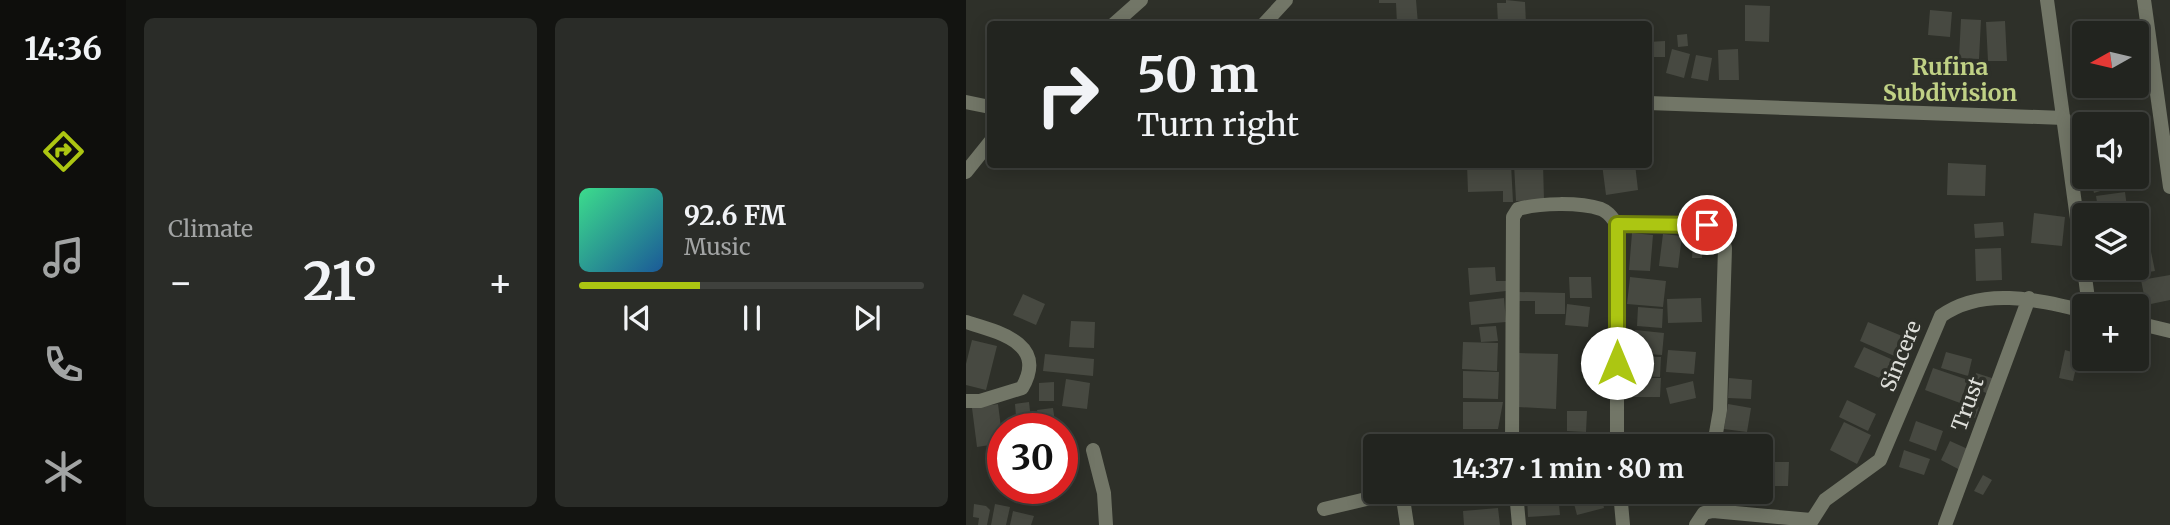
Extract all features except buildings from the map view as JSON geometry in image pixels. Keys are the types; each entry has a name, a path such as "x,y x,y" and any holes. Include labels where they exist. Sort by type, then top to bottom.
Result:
{"street":[{"path":"1117,21 1141,0"},
{"path":"1267,21 1286,0"},
{"path":"2047,0 2087,294"},
{"path":"2144,0 2170,187"},
{"path":"966,102 987,106"},
{"path":"1652,103 2064,118"},
{"path":"966,172 987,146"},
{"path":"1513,434 1514,213 1526,207 1601,209 1609,213 1617,224 1616,434"},
{"path":"1617,224 1707,225 1721,234 1726,248 1720,410 1716,434"},
{"name":"Sincere","path":"1810,522 1825,500 1880,460 1941,316 1956,305 1984,300 2029,298 2072,308"},
{"name":"Trust","path":"1945,525 2029,298"},
{"path":"966,322 1000,333 1022,346 1030,364 1022,388 980,401 966,401"},
{"path":"2149,326 2170,331"},
{"path":"1093,450 1104,493 1106,525"},
{"path":"1324,509 1363,500"},
{"path":"1404,504 1407,525"},
{"path":"1517,504 1519,525"},
{"path":"1621,504 1623,525"},
{"path":"1696,525 1704,513 1713,511 1810,522"}],"district":[{"name":"Rufina Subdivision","path":"1950,80"}],"route":[{"path":"1617,363 1617,224 1707,225"}]}
